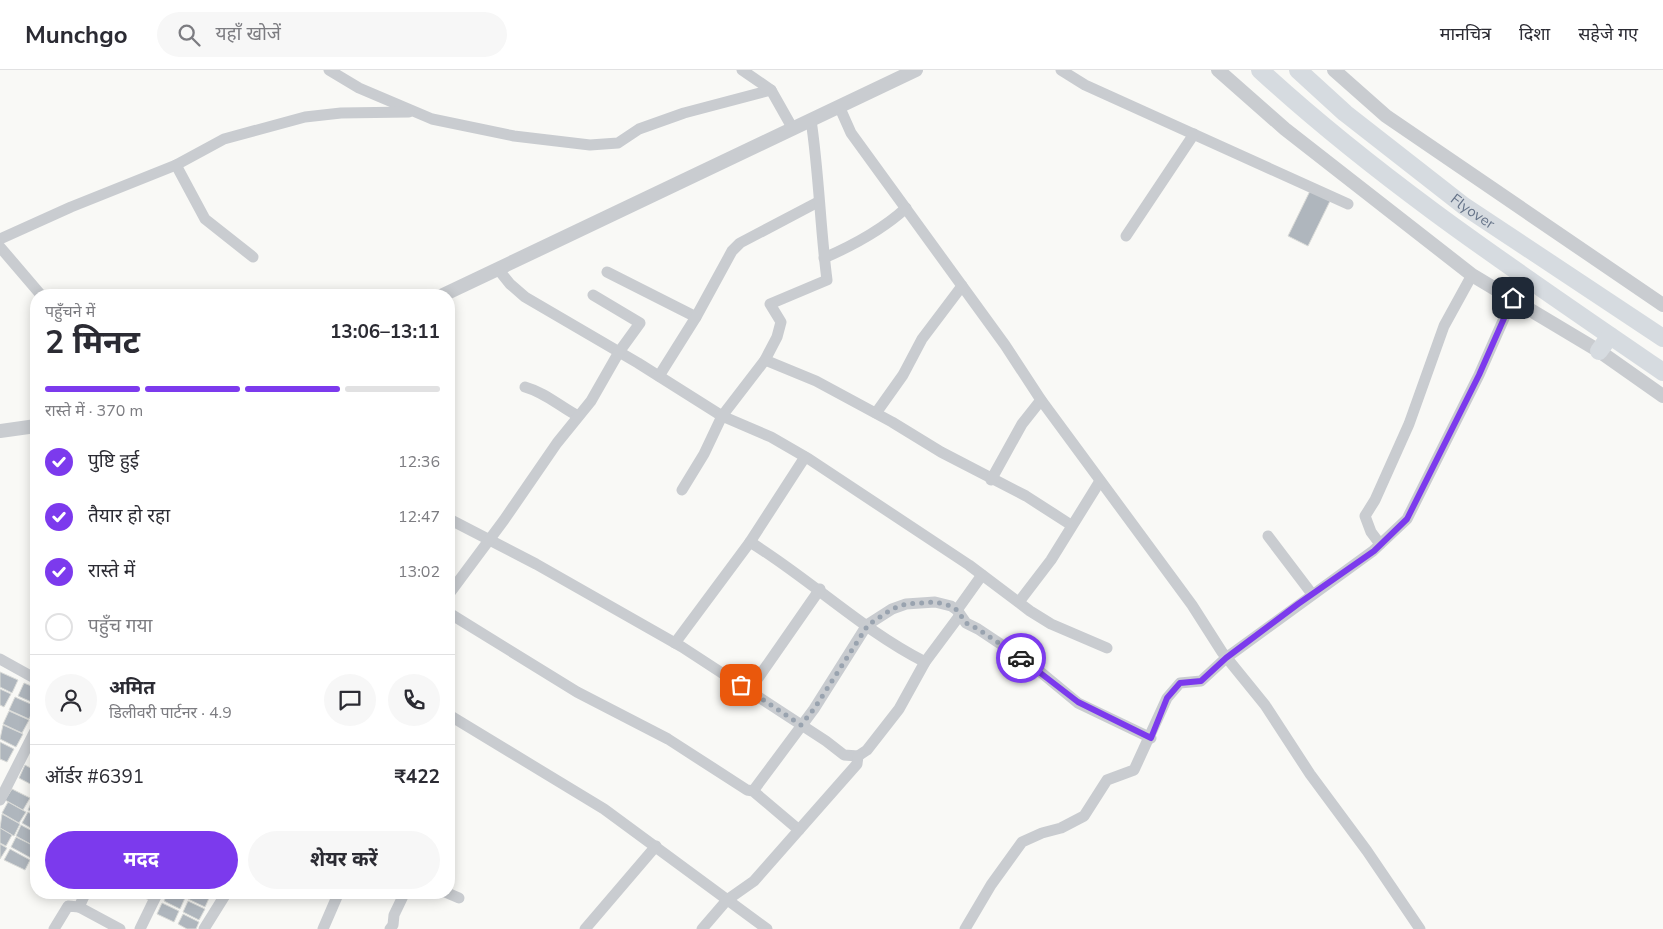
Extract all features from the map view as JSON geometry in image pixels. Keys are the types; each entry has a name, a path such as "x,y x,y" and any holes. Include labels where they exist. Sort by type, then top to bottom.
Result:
{"highway":[{"name":"Flyover","path":"1260,70 1317,122 1394,183 1663,372"},
{"name":"Flyover","path":"1298,70 1345,113 1464,206 1662,335"},
{"path":"1599,351 1610,336"}],"street":[{"path":"329,70 360,88 432,119 514,136 590,145 618,142 639,129 684,113 771,90"},
{"path":"742,70 771,90 793,128"},
{"path":"455,289 916,70"},
{"path":"1060,70 1085,85 1348,204"},
{"path":"1218,70 1285,128 1472,275 1599,351 1663,396"},
{"path":"1334,70 1386,116 1663,305"},
{"path":"839,106 851,133 962,286 1041,400 1187,598 1226,658 1265,705 1310,774 1367,851 1420,929"},
{"path":"0,239 21,231 71,206 176,165 224,139 305,117 341,113 416,112"},
{"path":"682,490 704,454 722,416 765,360 777,337 781,322 770,304 827,280 818,202 817,157 811,120"},
{"path":"1126,236 1194,134"},
{"path":"176,165 205,219 253,257"},
{"path":"659,376 696,317 732,251 740,243 818,202"},
{"path":"824,258 849,248 886,226 906,208"},
{"path":"0,247 37,289"},
{"path":"498,269 510,284 526,297 722,416 771,437 805,457 982,575 1051,624 1107,648"},
{"path":"607,272 696,317"},
{"path":"1380,544 1371,532 1365,516 1375,500 1409,424 1444,326 1472,275"},
{"path":"876,413 903,375 922,339 962,286"},
{"path":"455,586 578,416 591,401 619,352 640,323 593,295"},
{"path":"965,929 991,885 1022,842 1042,833 1061,828 1084,816 1107,780 1134,770 1151,738 1167,698 1180,683 1201,681 1226,658 1380,544 1407,519 1418,500 1513,298"},
{"path":"765,360 816,381 876,413 991,480 1026,496 1071,526"},
{"path":"525,387 544,393 560,406 578,416"},
{"path":"991,480 1022,424 1041,400"},
{"path":"0,431 30,427"},
{"path":"675,643 750,542 805,457"},
{"path":"1019,602 1050,560 1100,481"},
{"path":"455,522 543,568 675,643 801,725 844,756 858,756 867,750 899,709 925,662 982,575"},
{"path":"1268,536 1312,594"},
{"path":"750,542 820,589 896,646 925,662"},
{"path":"749,691 820,589"},
{"path":"753,791 814,709 868,625 892,609 906,604 935,602 958,613 966,623 1032,665 1078,702 1151,738"},
{"path":"455,617 577,692 668,739 747,790 753,791 799,830"},
{"path":"0,659 30,676"},
{"path":"455,719 604,809 767,929"},
{"path":"0,800 30,742"},
{"path":"702,929 727,900 754,881 857,764 858,756"},
{"path":"585,929 656,846"},
{"path":"455,896 459,898"},
{"path":"79,908 83,899"},
{"path":"140,929 155,899"},
{"path":"204,929 223,899"},
{"path":"323,929 335,899"},
{"path":"390,929 402,899"},
{"path":"54,929 68,906 79,908 120,929"}],"building":[{"path":"1310,191 1330,201 1308,246 1288,236"},
{"path":"0,672 18,680 12,693 0,687"},
{"path":"24,683 30,686 30,701 18,696"},
{"path":"0,689 11,694 4,707 0,705"},
{"path":"15,697 30,704 30,717 29,719 9,710"},
{"path":"9,711 29,720 22,733 3,724"},
{"path":"3,725 23,734 16,747 0,739"},
{"path":"0,742 14,749 7,762 0,759"},
{"path":"25,765 30,768 30,784 19,778"},
{"path":"12,789 30,798 23,810 5,800"},
{"path":"8,802 26,812 19,823 2,813"},
{"path":"28,812 30,813 30,828 22,823"},
{"path":"2,814 20,824 14,836 0,828"},
{"path":"21,825 30,830 30,844 16,836"},
{"path":"0,828 12,835 6,846 0,843"},
{"path":"16,837 30,844 30,857 11,847"},
{"path":"0,844 7,848 0,859"},
{"path":"10,849 30,860 25,870 4,860"},
{"path":"165,899 185,899 180,909 164,901"},
{"path":"188,899 209,899 205,907"},
{"path":"188,901 205,909 199,920 183,912"},
{"path":"162,903 179,911 174,922 157,914"},
{"path":"183,914 199,922 196,929 187,929 178,924"}],"way so far":[{"path":"741,685 801,725 814,709 836,672 868,625 892,609 906,604 935,602 951,606 957,610 966,623 1021,658"}],"route":[{"path":"1021,658 1078,702 1151,738 1167,698 1180,683 1201,681 1226,658 1298,604 1374,551 1407,519 1418,500 1464,401 1479,375 1513,298"}]}
